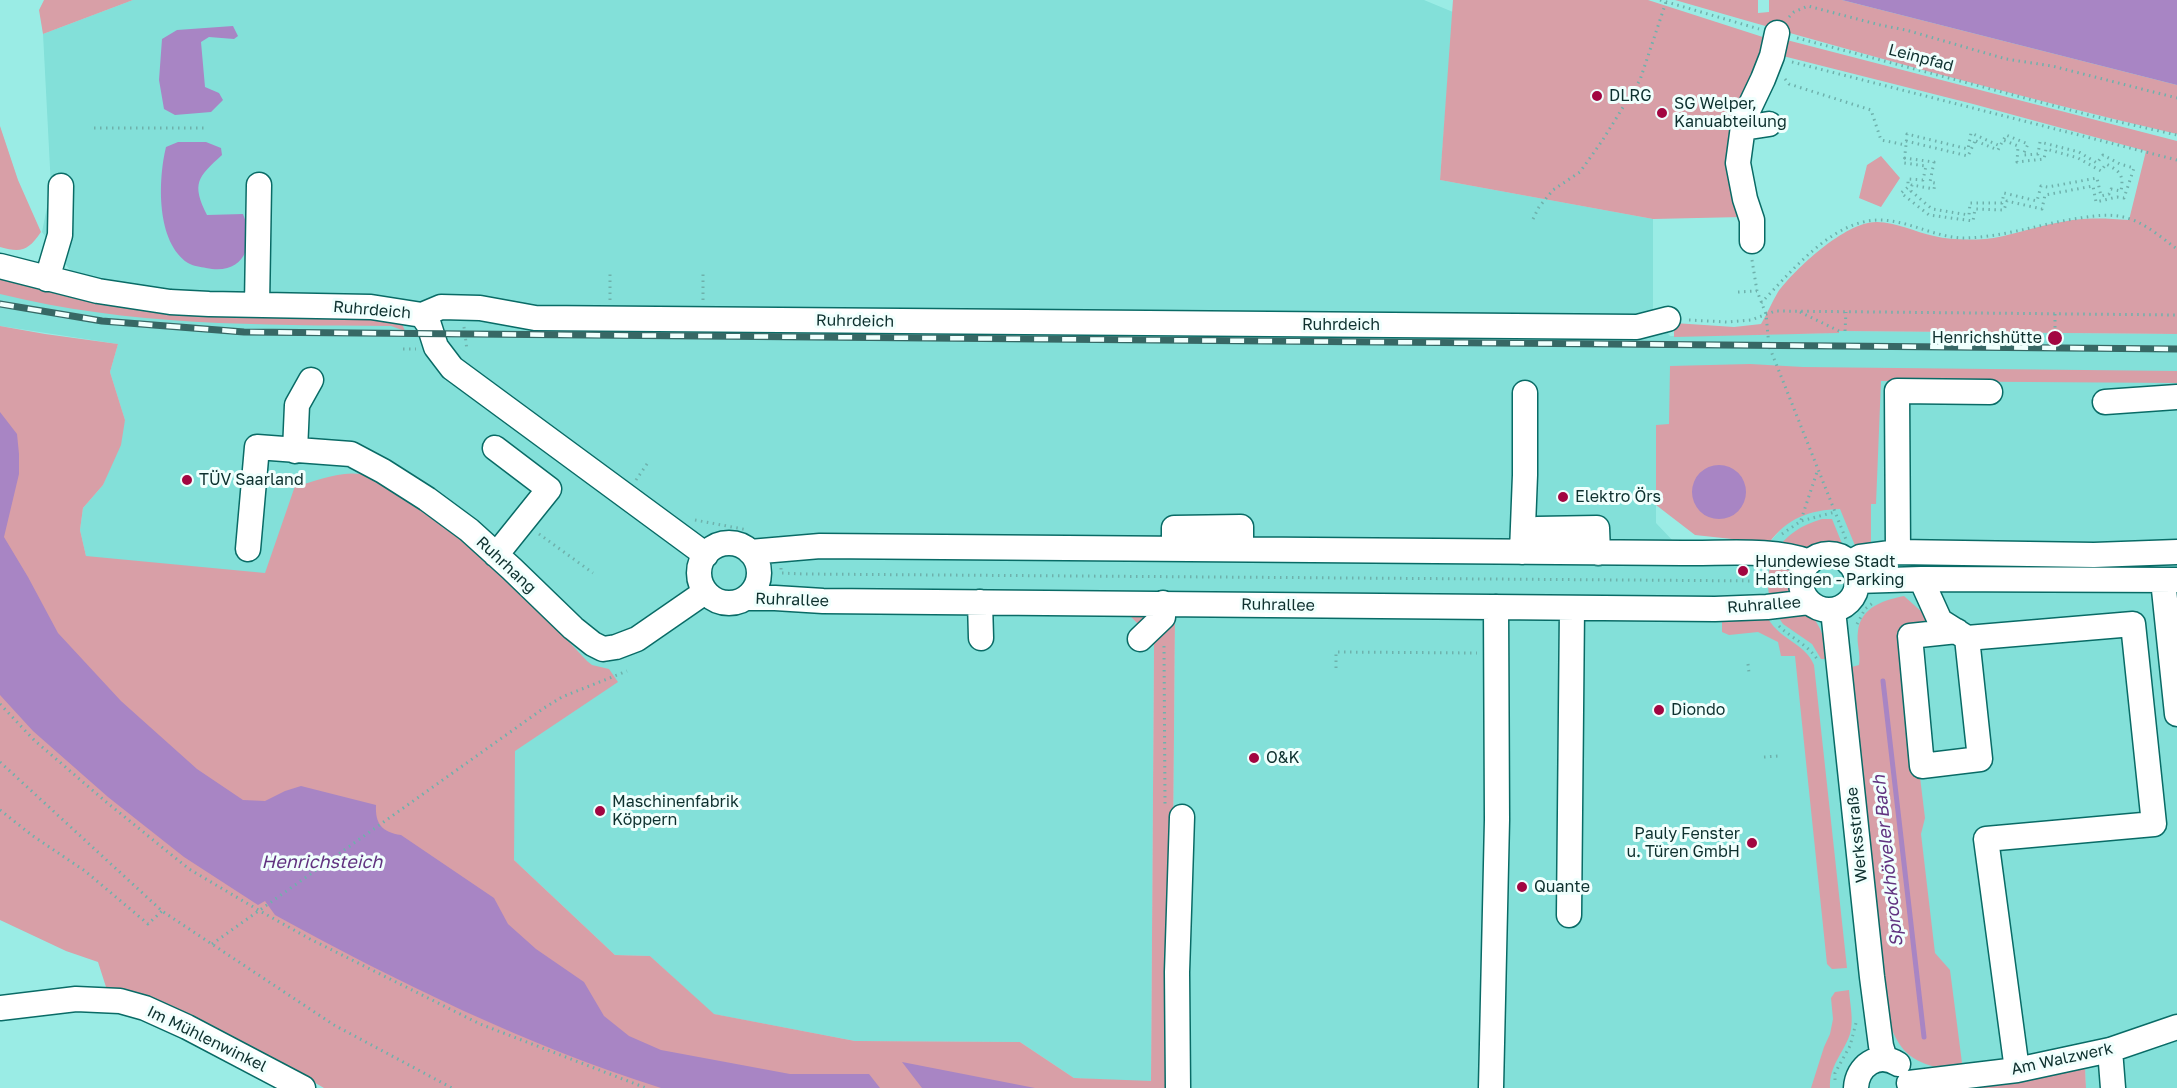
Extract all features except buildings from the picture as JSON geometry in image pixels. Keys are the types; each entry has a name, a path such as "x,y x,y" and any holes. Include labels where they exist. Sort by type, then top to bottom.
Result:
{"street":[{"path":"1752,241 1752,220 1745,199 1738,162 1744,119 1763,79 1778,33"},
{"path":"1743,128 1769,124"},
{"path":"257,305 259,185"},
{"path":"47,279 60,235 61,186"},
{"name":"Ruhrdeich","path":"0,266 47,279 135,297 190,303 371,307 422,315 441,307 457,307 495,309 535,318 1637,327 1668,319"},
{"path":"422,315 429,325 436,347 452,368 706,555"},
{"path":"295,451 297,405 311,380"},
{"path":"1898,552 1897,391 1990,392"},
{"path":"1522,552 1525,393"},
{"path":"2105,402 2177,397"},
{"name":"Ruhrhang","path":"248,549 257,447 351,454 427,499 469,530 573,628 603,649 637,639 705,592"},
{"path":"495,448 549,489 496,555"},
{"path":"705,592 700,581 699,570 706,555 720,544 727,543 741,546 750,552 819,546 1241,549 1768,555 1798,558 1810,562 1830,554 1841,557 1854,568 1921,579 2169,587 2177,714"},
{"name":"Ruhrallee","path":"705,592 713,599 723,603 738,603 755,591 760,574 757,561 750,552"},
{"path":"1833,610 1851,600 1854,594 1854,568 1860,557 1898,552 2094,555 2177,552"},
{"name":"Ruhrallee","path":"1810,562 1801,579 1804,596 1819,608 1833,610"},
{"path":"1921,579 1940,621 1962,635 1980,759 1922,766 1910,636 1962,635 2133,624 2154,824 1986,839 2017,1070"},
{"name":"Ruhrallee","path":"747,598 1572,608 1767,607 1809,602"},
{"path":"980,602 981,638"},
{"path":"1140,639 1163,617 1163,603"},
{"path":"1491,1088 1497,820 1496,607"},
{"path":"1569,915 1572,608"},
{"name":"Werksstraße","path":"1833,610 1829,666 1881,1046 1885,1059"},
{"path":"1178,1088 1177,972 1182,817"},
{"name":"Im Mühlenwinkel","path":"0,1008 85,998 128,1003 146,1008 187,1027 303,1088"},
{"name":"Am Walzwerk","path":"1909,1085 2017,1070 2110,1050 2177,1027"},
{"path":"2110,1050 2113,1088"},
{"path":"1856,1088 1857,1078 1868,1064 1885,1059 1901,1066 1909,1085"}],"path":[{"name":"Leinpfad","path":"1660,0 2093,116 2177,135"},
{"path":"1533,219 1539,207 1553,190 1580,172 1640,80 1666,2"},
{"path":"1778,33 1781,26 1794,12 1808,6 1906,30 2006,59 2052,66 2177,98"},
{"path":"1770,61 1789,84 1871,110 1881,140 1931,147 1968,156 1973,140 1971,133 2000,146"},
{"path":"1770,61 2177,160"},
{"path":"94,128 206,128"},
{"path":"1933,167 1904,163 1907,134 1968,149 1973,140"},
{"path":"1973,140 1998,150 2006,135 2028,144 2023,155"},
{"path":"1931,147 1932,140"},
{"path":"2003,140 2018,146 2017,162 2044,159 2046,149"},
{"path":"2018,155 2038,154 2040,142 2079,152 2097,163 2103,155 2134,168 2124,198 2101,196 2097,178 2048,187 2041,186 2035,207"},
{"path":"2039,148 2078,158 2101,171 2106,164"},
{"path":"2061,153 2063,148"},
{"path":"2078,158 2079,152"},
{"path":"1904,158 1934,162 1930,182 1935,183 1934,189 1910,185"},
{"path":"2091,179 2096,202 2109,196 2111,189 2121,191 2123,178 2119,171 2099,160"},
{"path":"1926,166 1923,180 1908,179 1911,192 1932,209 1969,215 1972,209"},
{"path":"2122,176 2131,175"},
{"path":"1910,185 1901,193 1929,215 1973,221 1970,203 2002,203"},
{"path":"2004,210 2007,201 2042,209 2045,195 2093,186"},
{"path":"2048,187 2049,195"},
{"path":"2004,210 2002,203 2004,193 2037,201"},
{"path":"1929,215 1932,209"},
{"path":"1972,209 2004,210"},
{"path":"1761,303 1822,244 1840,230 1863,222 1882,219 1964,238 2011,231 2059,220 2104,215 2128,218 2153,231 2177,249"},
{"path":"1752,241 1753,276 1756,291 1766,314 1769,346 1818,467 1854,568"},
{"path":"610,271 610,293"},
{"path":"703,271 703,294"},
{"path":"1738,292 1756,291"},
{"path":"457,307 464,323 465,347 468,354"},
{"path":"1668,319 1727,322 1751,320 1775,311 2177,315"},
{"path":"1798,311 1839,331"},
{"path":"1845,331 1846,312"},
{"path":"2055,314 2055,333"},
{"path":"1818,467 1801,521 1835,512"},
{"path":"636,480 645,486"},
{"path":"687,515 708,523 754,532 770,542 776,550"},
{"path":"523,523 593,573"},
{"path":"1163,603 1163,576 1168,549"},
{"name":"Ruhrallee","path":"776,550 781,573 1762,581"},
{"path":"1768,555 1762,581 1767,607 1776,623 1788,635 1811,650 1817,658 1829,666"},
{"path":"1854,632 1865,609 1876,600"},
{"path":"1335,668 1336,652 1497,653"},
{"path":"1748,664 1749,673"},
{"path":"212,944 543,708 562,697 627,671"},
{"path":"0,704 34,740 189,869 310,939 480,1024 646,1088"},
{"path":"1764,757 1778,756"},
{"path":"0,762 162,911 334,1025 452,1088"},
{"path":"0,810 33,836 85,870 148,924 162,911"}],"shaded area":[{"path":"44,0 133,0 43,34 39,10"},
{"path":"133,0 1424,0 1453,12 1440,180 1653,219 1653,312 1670,336 1838,333 1839,331 2177,334 2177,1088 2086,1088 2085,1068 1965,1088 1171,1088 1175,617 1131,617 1152,638 1154,645 1151,1082 1074,1078 1020,1042 855,1041 713,1014 650,956 615,955 514,860 86,556 80,530 83,508 103,485 125,420 110,372 118,344 0,326 0,276 92,300 42,232 51,187 43,34","holes":["1656,425 1669,425 1822,510 1801,515 1792,520 1769,543 1674,542 1656,523"]},
{"name":"DLRG","path":"1453,0 1648,0 1769,39 1759,73 1742,217 1653,219 1440,180"},
{"path":"1675,0 1758,0 1758,13 1769,12 1769,0 1842,0 2177,85 2177,134 1925,70"},
{"path":"1779,38 2177,141 2177,334 1839,331 1839,333 1674,337 1674,323 1734,327 1761,324 1778,292 1796,271 1822,248 1851,229 1865,224 1884,222 1940,237 1973,240 2003,236 2075,220 2102,218 2129,220 2146,151 1775,54"},
{"path":"0,126 18,180 41,232 28,247 19,250 0,247"},
{"path":"1881,156 1900,178 1881,207 1859,198 1867,165"},
{"path":"0,276 383,319 402,324 405,331 391,326 194,322 97,312 48,305 0,294"},
{"path":"0,326 118,344 110,372 125,420 121,445 103,485 83,508 80,530 86,556 265,573 295,486 341,474 369,476 418,505 469,544 587,661 592,665 609,669 618,682 515,751 514,860 615,955 650,956 714,1014 855,1041 1020,1042 1074,1078 1151,1081 1154,645 1152,638 1131,617 1175,616 1171,1088 324,1088 272,1058 106,987 98,962 66,951 0,920"},
{"path":"1750,364 1803,367 2177,371 2177,383 1881,381 1876,504 1871,504 1871,544 1856,548 1840,509 1819,511 1800,517 1783,527 1769,543 1695,535 1656,505 1656,425 1669,424 1670,366"},
{"path":"1822,519 1832,519 1843,546 1826,545 1775,551 1795,531"},
{"path":"1771,561 1797,565 1792,581 1796,597 1770,601 1767,581"},
{"path":"1904,596 1923,613 1931,626 1907,671 1925,818 1921,834 1935,953 1950,970 1965,1086 2085,1067 2086,1088 1947,1088 1943,1069 1922,1062 1907,1053 1896,1038 1887,1017 1848,668 1859,665 1858,635 1864,616 1881,603"},
{"path":"1775,612 1801,613 1813,618 1822,635 1830,659 1821,659 1812,644 1783,624"},
{"path":"1765,613 1777,630 1804,651 1814,665 1847,968 1832,969 1827,964 1795,656 1781,656 1778,642 1758,632 1729,635 1722,632 1722,618"},
{"path":"1849,990 1851,1029 1834,1067 1830,1088 1811,1088 1830,1034 1833,1019 1831,998 1835,992"}],"water":[{"path":"1842,0 2177,0 2177,85"},
{"path":"233,26 238,36 234,39 209,37 201,42 205,87 219,93 223,100 211,112 175,115 164,109 159,80 162,39 177,30"},
{"path":"178,142 206,142 221,148 222,155 202,175 198,188 207,215 243,214 247,226 247,247 244,256 230,267 219,269 190,264 178,253 170,241 162,210 163,161 166,147"},
{"name":"Henrichsteich","path":"0,412 17,434 19,454 19,474 4,537 58,633 121,701 197,769 243,800 265,801 301,786 376,805 378,822 384,829 401,835 494,898 508,924 536,949 584,982 604,1016 629,1036 661,1050 790,1074 869,1074 880,1088 661,1088 562,1053 416,988 275,915 265,901 258,905 184,857 108,797 33,731 0,695"},
{"path":"1719,465 1729,467 1738,473 1744,482 1746,492 1744,502 1738,511 1729,517 1719,519 1709,517 1700,511 1694,502 1692,492 1694,482 1700,473 1709,467"},
{"path":"902,1062 1035,1088 922,1088"}],"waterway":[{"name":"Sprockhöveler Bach","path":"1883,681 1924,1037"}],"railway":[{"path":"0,304 102,321 244,332 2177,349"}],"place":[{"name":"DLRG","path":"1597,96"},
{"name":"SG Welper, Kanuabteilung","path":"1662,113"},
{"name":"Henrichshütte","path":"2055,338"},
{"name":"TÜV Saarland","path":"187,480"},
{"name":"Elektro Örs","path":"1563,497"},
{"name":"Hundewiese Stadt Hattingen - Parking","path":"1743,571"},
{"name":"Diondo","path":"1659,710"},
{"name":"O&K","path":"1254,758"},
{"name":"Maschinenfabrik Köppern","path":"600,811"},
{"name":"Pauly Fenster u. Türen GmbH","path":"1752,843"},
{"name":"Quante","path":"1522,887"}]}
